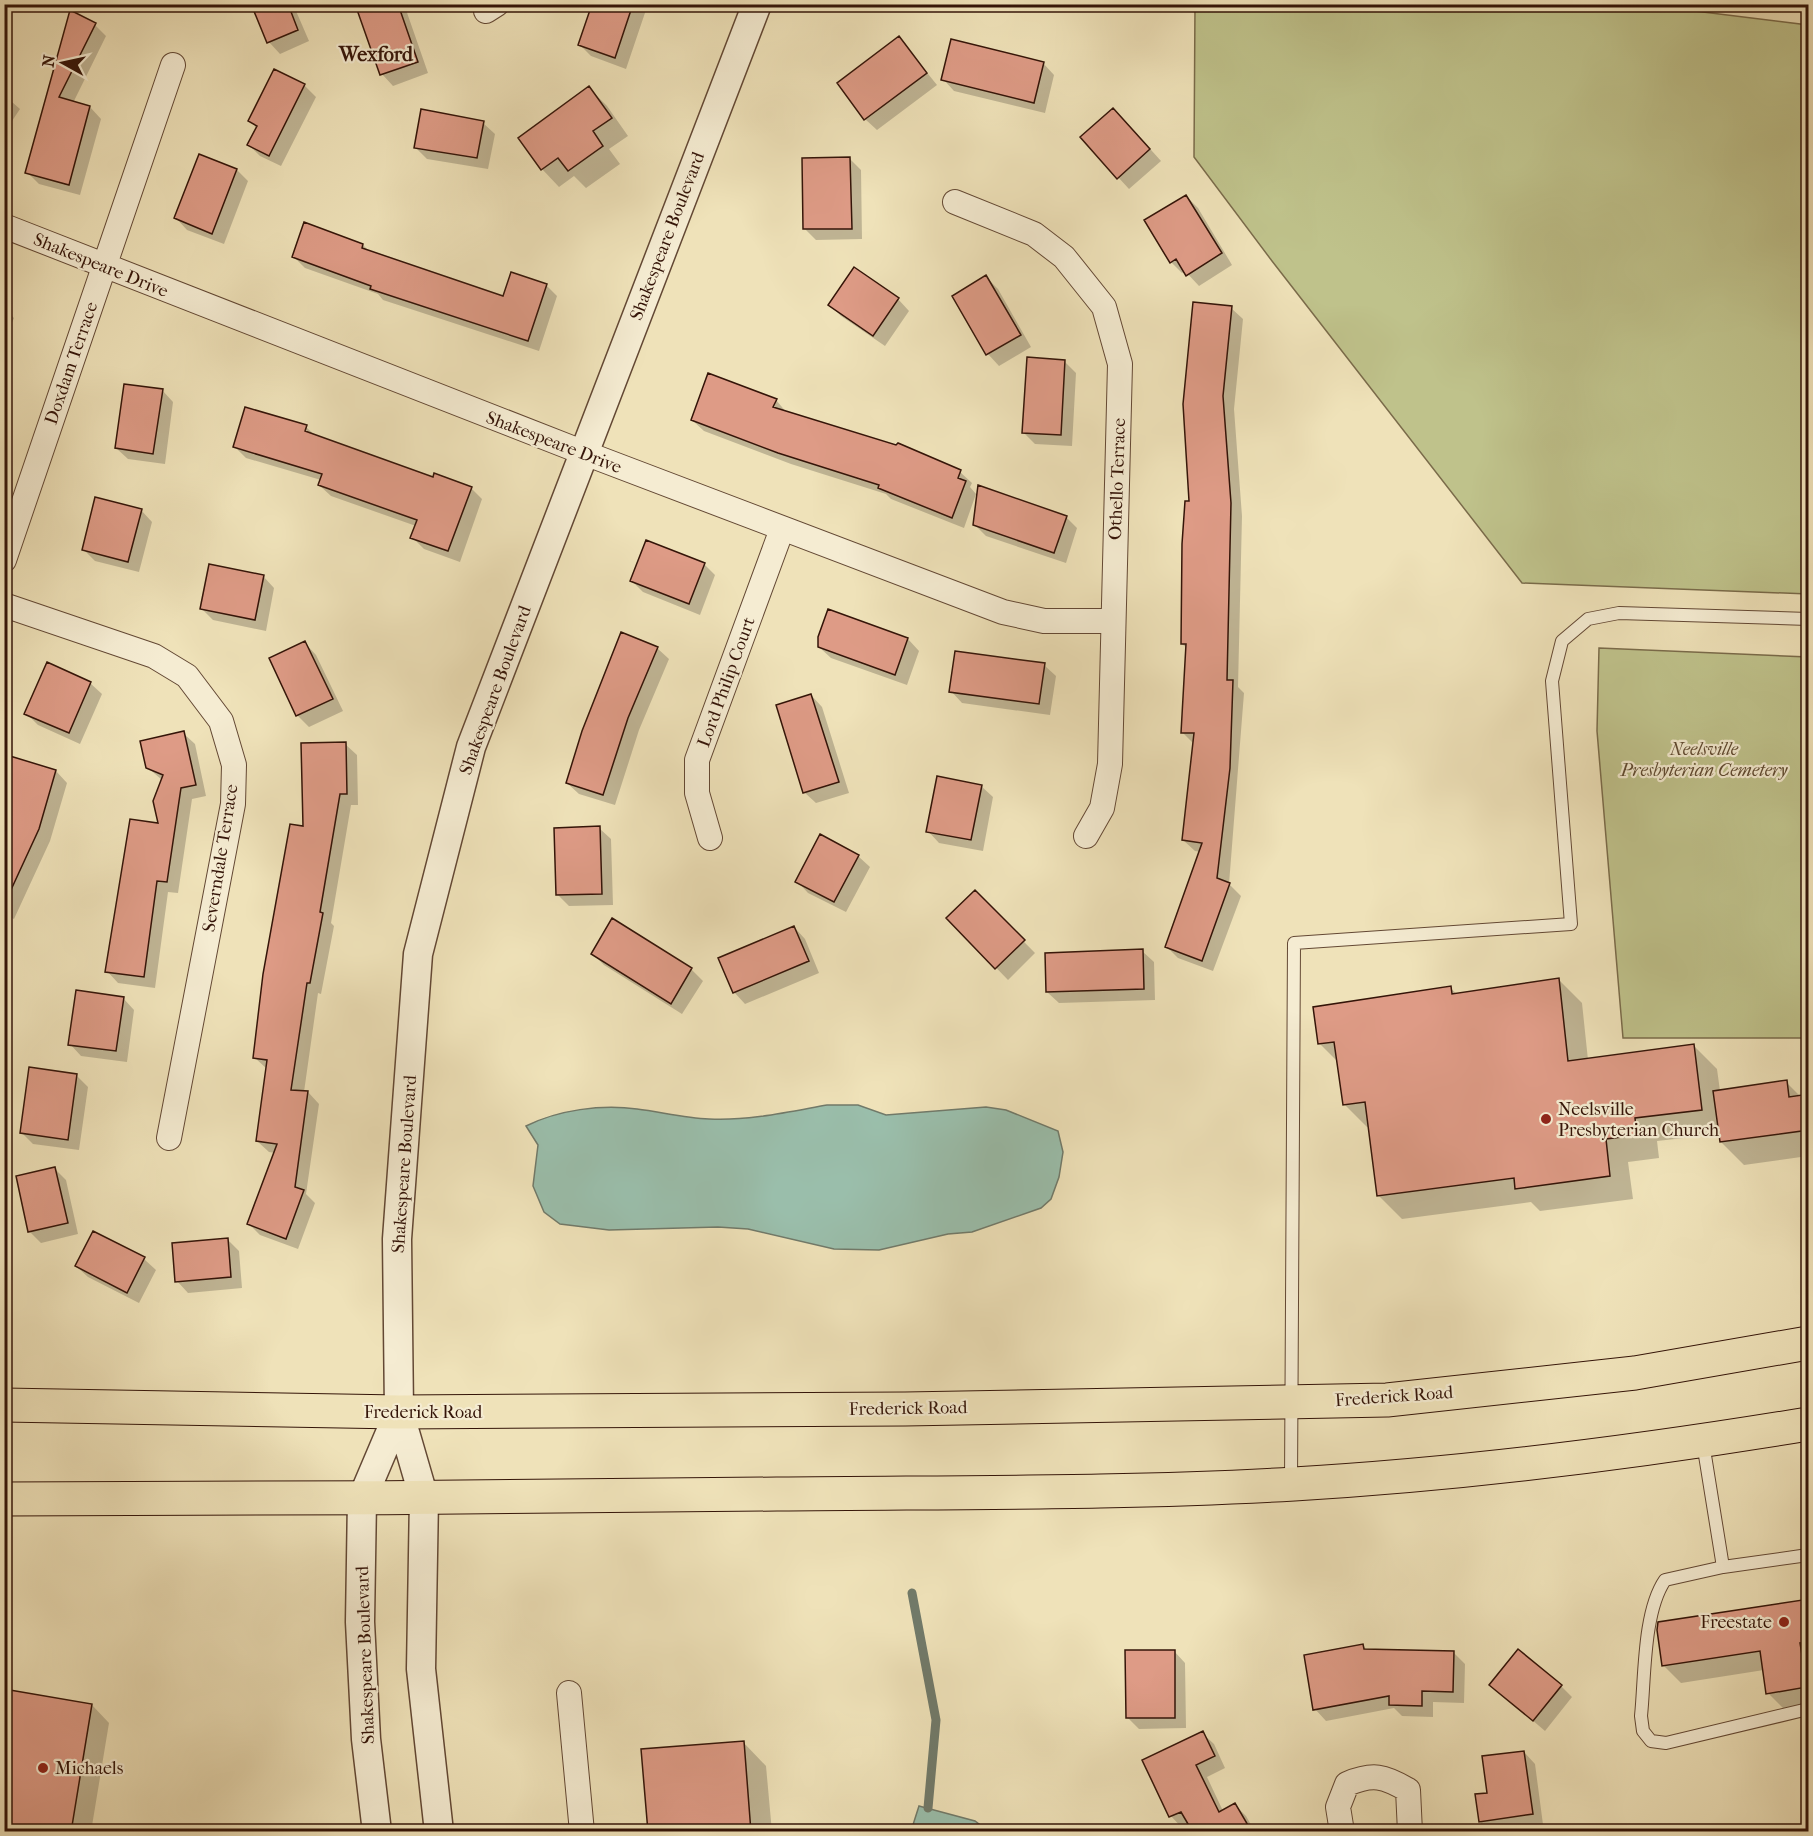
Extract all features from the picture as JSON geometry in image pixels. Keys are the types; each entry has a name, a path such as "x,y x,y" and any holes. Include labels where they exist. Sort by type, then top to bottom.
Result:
{"main road":[{"name":"Frederick Road","path":"4,1405 399,1412 894,1409 1386,1400 1635,1373 1809,1343"},
{"path":"4,1499 362,1499 1073,1491 1291,1484 1503,1467 1703,1441 1809,1424"}],"street":[{"name":"Shakespeare Boulevard","path":"439,1832 421,1669 424,1498 399,1412 397,1239 418,954 471,747 582,452 757,4"},
{"name":"Doxdam Terrace","path":"4,560 173,64"},
{"name":"Othello Terrace","path":"955,202 1034,234 1064,256 1104,308 1120,364 1110,764 1102,808 1086,836"},
{"name":"Shakespeare Drive","path":"4,226 582,452 1003,612 1044,621 1113,621"},
{"name":"Lord Philip Court","path":"710,838 696,793 697,760 782,529"},
{"name":"Severndale Terrace","path":"4,605 154,656 187,676 221,721 234,765 233,804 169,1138"},
{"name":"Shakespeare Boulevard","path":"377,1832 366,1739 360,1622 362,1499 399,1412"},
{"path":"569,1693 582,1832"},
{"path":"1342,1832 1338,1807 1347,1784 1363,1778 1387,1778 1408,1790 1410,1832"}],"lane":[{"path":"1291,1484 1294,942 1571,924 1552,681 1562,641 1588,619 1619,613 1809,619"},
{"path":"1703,1441 1723,1567"},
{"path":"1809,1555 1723,1567 1665,1580 1659,1589 1650,1629 1641,1716 1644,1731 1651,1742 1666,1743 1809,1709"}],"green space":[{"path":"1638,4 1808,25 1808,594 1522,583 1194,157 1195,5"},
{"name":"Neelsville Presbyterian Cemetery","path":"1599,648 1808,657 1808,1038 1623,1038 1597,731"}],"shaded area":[{"path":"827,1105 858,1105 886,1115 986,1107 1006,1110 1058,1131 1063,1152 1059,1177 1051,1199 1041,1208 972,1232 948,1234 879,1250 834,1249 748,1229 718,1227 609,1230 560,1224 544,1212 533,1186 538,1145 526,1126 566,1112 609,1107 700,1118 739,1119"},
{"path":"919,1806 975,1821 988,1831 911,1831"}],"building":[{"path":"251,4 288,4 298,30 267,43"},
{"path":"355,4 398,4 418,62 380,75"},
{"path":"592,4 633,4 615,58 578,45"},
{"path":"70,10 96,23 59,97 90,106 69,185 25,173"},
{"path":"899,36 927,73 864,120 837,83"},
{"path":"951,39 1044,62 1034,103 941,80"},
{"path":"274,69 305,84 269,156 247,145 257,126 248,121"},
{"path":"589,86 612,118 593,131 603,146 568,171 558,158 541,170 518,138"},
{"path":"1113,108 1150,149 1117,179 1080,137"},
{"path":"421,109 484,121 477,158 414,148"},
{"path":"199,154 237,169 212,234 174,218"},
{"path":"850,157 852,229 803,229 802,158"},
{"path":"1186,195 1222,253 1186,276 1176,259 1170,263 1144,220"},
{"path":"304,222 363,244 362,248 503,296 511,272 547,284 528,341 370,289 371,286 292,257"},
{"path":"854,267 899,298 873,336 828,305"},
{"path":"986,275 1021,335 986,355 952,296"},
{"path":"1193,302 1232,306 1223,396 1231,503 1227,680 1233,680 1230,768 1217,878 1230,883 1202,961 1165,947 1202,843 1182,840 1194,733 1181,733 1186,644 1181,644 1182,544 1185,501 1189,501 1183,404"},
{"path":"1027,357 1065,360 1061,435 1022,433"},
{"path":"708,373 777,399 773,407 896,445 898,443 961,470 958,478 966,481 952,518 878,488 879,485 778,453 691,420"},
{"path":"124,384 163,389 153,454 115,448"},
{"path":"245,407 307,425 305,431 433,477 434,473 472,487 448,551 410,538 417,520 318,485 322,474 233,447"},
{"path":"978,485 1067,516 1054,553 973,525"},
{"path":"95,497 142,509 128,562 82,550"},
{"path":"646,540 705,563 689,604 630,581"},
{"path":"209,564 264,575 255,620 200,609"},
{"path":"828,609 908,638 895,675 818,647 818,637"},
{"path":"621,632 658,647 628,718 603,795 566,783 582,731"},
{"path":"305,641 333,699 296,716 269,658"},
{"path":"955,651 1045,663 1039,704 949,692"},
{"path":"47,662 91,682 69,733 24,714"},
{"path":"811,694 839,782 803,793 776,705"},
{"path":"184,731 196,785 181,788 167,882 157,881 144,977 105,972 130,819 158,823 153,801 163,775 146,768 140,741"},
{"path":"346,742 347,794 340,794 320,912 323,913 310,983 307,983 291,1090 308,1091 295,1187 304,1190 286,1239 247,1224 277,1144 256,1141 267,1060 253,1058 263,974 290,824 303,826 301,743"},
{"path":"10,756 56,770 39,829 4,905 4,774"},
{"path":"937,776 982,785 971,840 926,832"},
{"path":"600,826 602,894 556,895 554,828"},
{"path":"820,834 859,855 834,902 795,882"},
{"path":"975,890 1025,940 995,969 946,918"},
{"path":"612,918 692,968 671,1004 591,954"},
{"path":"794,926 809,961 733,993 718,958"},
{"path":"1143,949 1144,989 1046,992 1045,953"},
{"path":"1559,978 1568,1061 1694,1044 1702,1110 1635,1118 1637,1135 1606,1139 1610,1176 1515,1189 1514,1178 1377,1196 1365,1102 1343,1105 1334,1042 1318,1044 1313,1007 1451,986 1452,994"},
{"path":"76,990 124,997 116,1051 68,1045"},
{"path":"29,1067 77,1074 68,1140 20,1133"},
{"path":"1787,1080 1789,1097 1809,1094 1809,1130 1720,1142 1713,1091"},
{"path":"55,1167 68,1223 28,1232 16,1176"},
{"path":"93,1231 145,1257 127,1293 75,1266"},
{"path":"228,1238 231,1277 175,1282 172,1243"},
{"path":"1809,1599 1809,1642 1800,1643 1807,1687 1766,1694 1760,1651 1662,1666 1658,1622"},
{"path":"1363,1644 1364,1649 1454,1651 1453,1692 1422,1691 1422,1706 1389,1705 1389,1696 1313,1710 1304,1655"},
{"path":"1518,1649 1562,1685 1533,1721 1489,1685"},
{"path":"1125,1650 1175,1650 1175,1718 1126,1718"},
{"name":"Michaels","path":"4,1689 92,1704 71,1832 4,1832"},
{"path":"1203,1731 1215,1756 1196,1765 1219,1812 1235,1803 1252,1832 1186,1832 1191,1829 1181,1812 1169,1817 1142,1760"},
{"path":"744,1741 751,1832 648,1832 641,1749"},
{"path":"1524,1751 1533,1814 1479,1822 1475,1794 1487,1793 1482,1756"}],"waterway":[{"path":"912,1593 936,1720 928,1808"}],"place":[{"name":"Neelsville Presbyterian Church","path":"1546,1119"},
{"name":"Freestate","path":"1784,1622"},
{"name":"Michaels","path":"43,1768"}],"district":[{"name":"Wexford","path":"376,54"}]}
